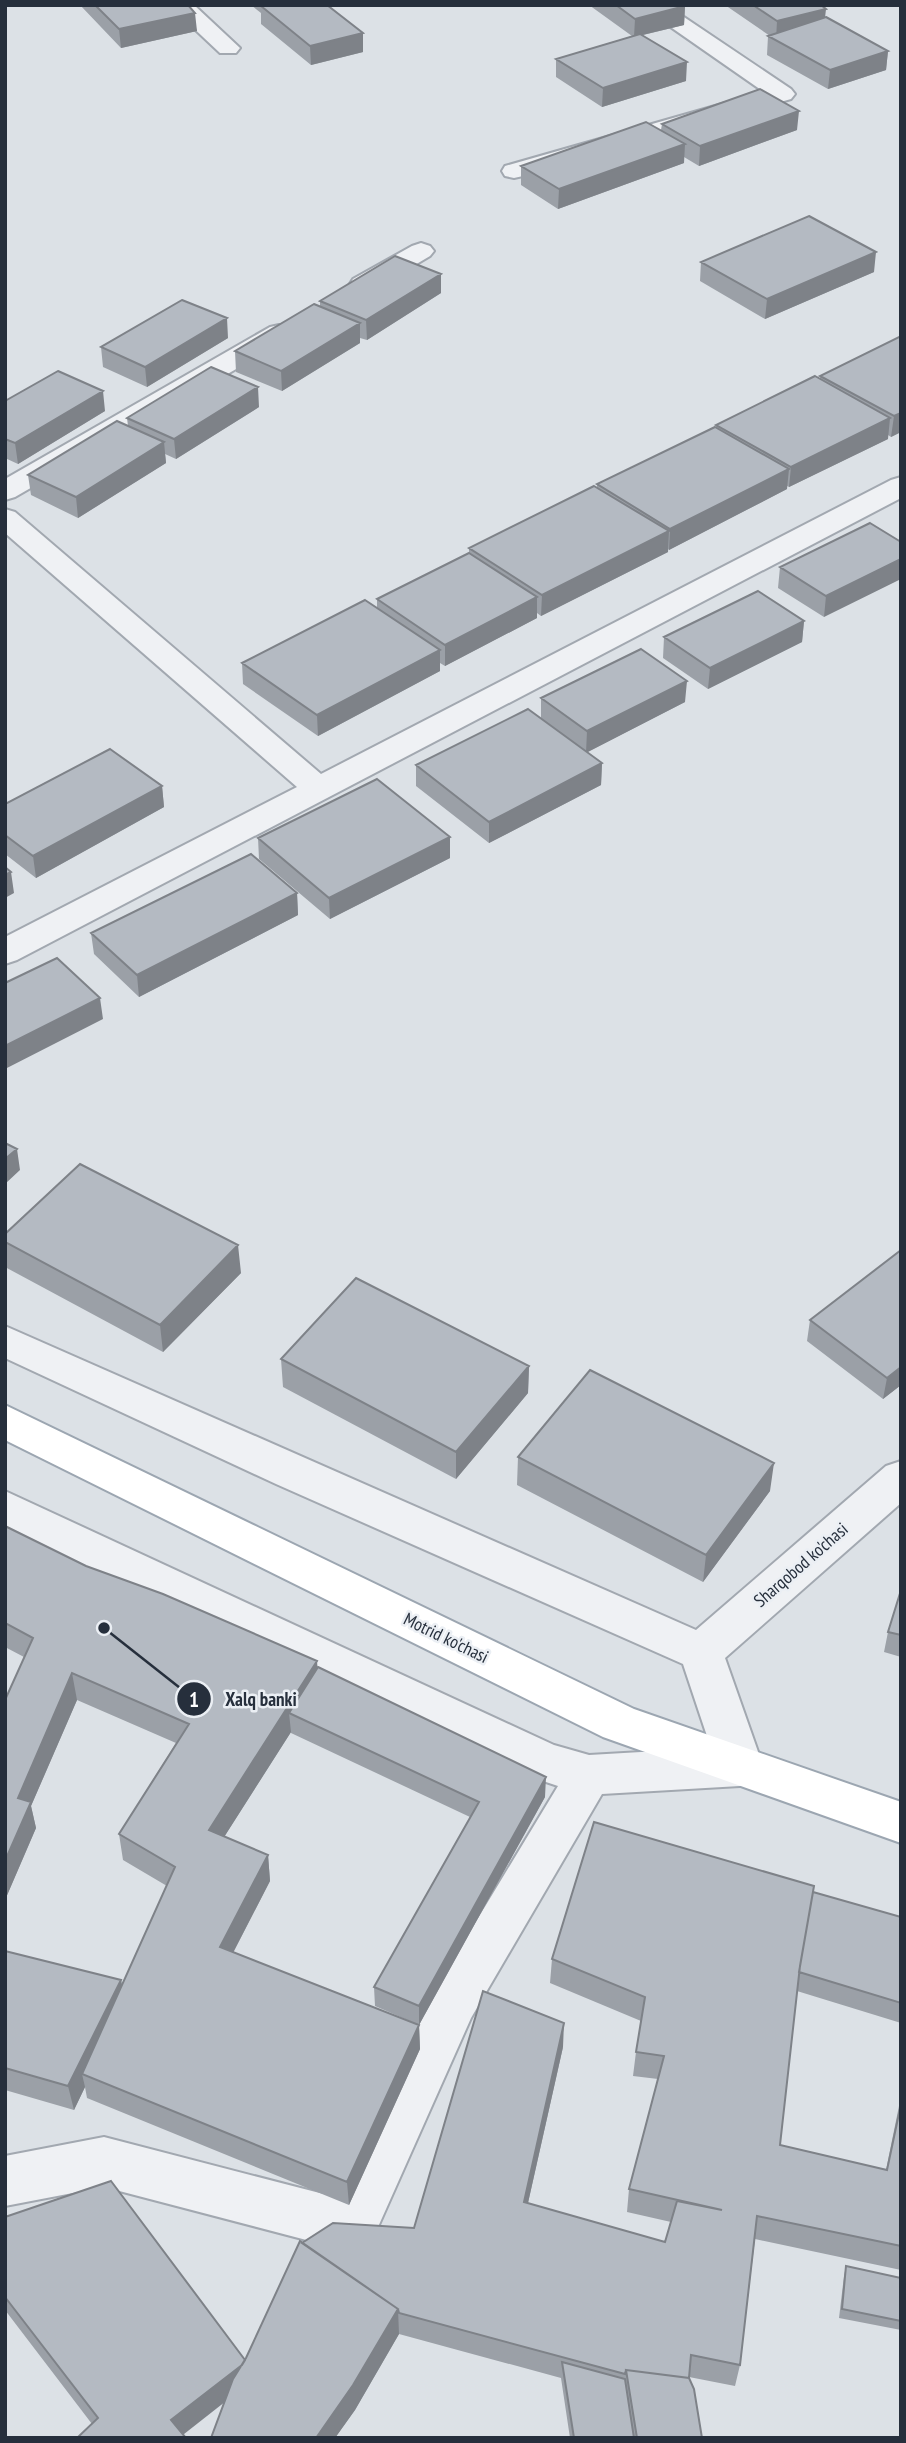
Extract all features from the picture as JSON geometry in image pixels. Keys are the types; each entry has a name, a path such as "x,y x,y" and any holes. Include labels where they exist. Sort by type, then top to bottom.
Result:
{"main road":[{"name":"Motrid ko'chasi","path":"5,1421 619,1723 901,1823"}],"street":[{"path":"180,5 228,48"},
{"path":"514,171 783,94 664,8"},
{"path":"338,299 421,251"},
{"path":"5,491 303,319"},
{"path":"5,952 901,486"},
{"path":"5,518 319,789"},
{"path":"5,1341 291,1472 701,1652 740,1766 589,1775 544,1762 5,1508"},
{"name":"Sharqobod ko'chasi","path":"701,1652 901,1478"},
{"path":"5,2181 104,2162 352,2227 454,2002 589,1775"}],"building":[{"path":"95,5 188,5 195,13 119,29"},
{"path":"327,5 363,33 310,46 261,6"},
{"path":"616,5 684,5 685,6 635,19"},
{"path":"753,5 821,5 826,9 777,21"},
{"path":"826,17 888,51 830,70 768,36"},
{"path":"640,34 687,62 603,88 556,59"},
{"path":"760,89 799,111 700,146 662,124"},
{"path":"646,122 685,144 559,189 521,166"},
{"path":"809,216 876,252 767,299 701,262"},
{"path":"395,256 441,274 366,320 320,301"},
{"path":"182,300 227,318 145,367 101,347"},
{"path":"314,304 360,323 281,371 235,351"},
{"path":"901,336 901,413 894,416 820,376"},
{"path":"211,367 258,387 174,439 127,418"},
{"path":"58,371 103,391 15,443 5,439 5,401"},
{"path":"815,376 890,418 791,467 716,425"},
{"path":"117,421 164,442 76,497 28,475"},
{"path":"715,427 789,469 670,529 597,484"},
{"path":"594,486 669,531 542,595 469,548"},
{"path":"870,523 901,542 901,559 826,596 780,567"},
{"path":"469,553 537,597 445,645 377,599"},
{"path":"758,591 804,621 710,668 664,637"},
{"path":"365,600 440,650 317,715 242,663"},
{"path":"641,649 687,681 587,731 541,698"},
{"path":"528,709 602,763 489,822 416,765"},
{"path":"110,749 162,786 33,856 5,835 5,804"},
{"path":"377,779 450,837 329,898 258,838"},
{"path":"251,854 297,893 137,975 91,933"},
{"path":"57,958 100,998 5,1046 5,983"},
{"path":"5,1143 17,1149 5,1159"},
{"path":"80,1164 238,1245 160,1325 5,1242 5,1234"},
{"path":"901,1250 901,1367 887,1378 810,1320"},
{"path":"356,1278 529,1366 456,1452 281,1359"},
{"path":"590,1370 774,1463 706,1555 518,1457"},
{"path":"5,1526 86,1566 163,1594 317,1661 209,1830 268,1855 220,1947 419,2025 347,2182 82,2074 175,1867 119,1834 189,1724 72,1673 18,1798 31,1802 5,1861 5,1700 33,1638 5,1623"},
{"path":"901,1590 901,1635 888,1632"},
{"path":"318,1667 546,1777 419,2006 374,1987 479,1802 289,1713"},
{"path":"594,1822 814,1886 800,1966 780,2145 887,2170 901,2104 901,2246 757,2216 740,2365 691,2355 689,2378 626,2370 625,2374 399,2313 398,2309 302,2243 333,2223 414,2228 483,1991 564,2023 524,2202 665,2242 677,2201 722,2210 629,2189 664,2056 636,2052 645,1997 552,1959"},
{"path":"813,1892 901,1917 901,2003 799,1972"},
{"path":"5,1951 121,1980 68,2086 5,2068"},
{"path":"111,2181 245,2360 171,2420 186,2438 77,2438 98,2418 5,2297 5,2217"},
{"path":"300,2241 398,2309 353,2385 316,2438 211,2438 233,2379 246,2358"},
{"path":"846,2266 901,2278 901,2321 842,2309"},
{"path":"562,2362 625,2379 634,2438 574,2438"},
{"path":"626,2370 689,2378 694,2389 702,2438 637,2438"}],"place":[{"name":"Xalq banki","path":"104,1628"}]}
